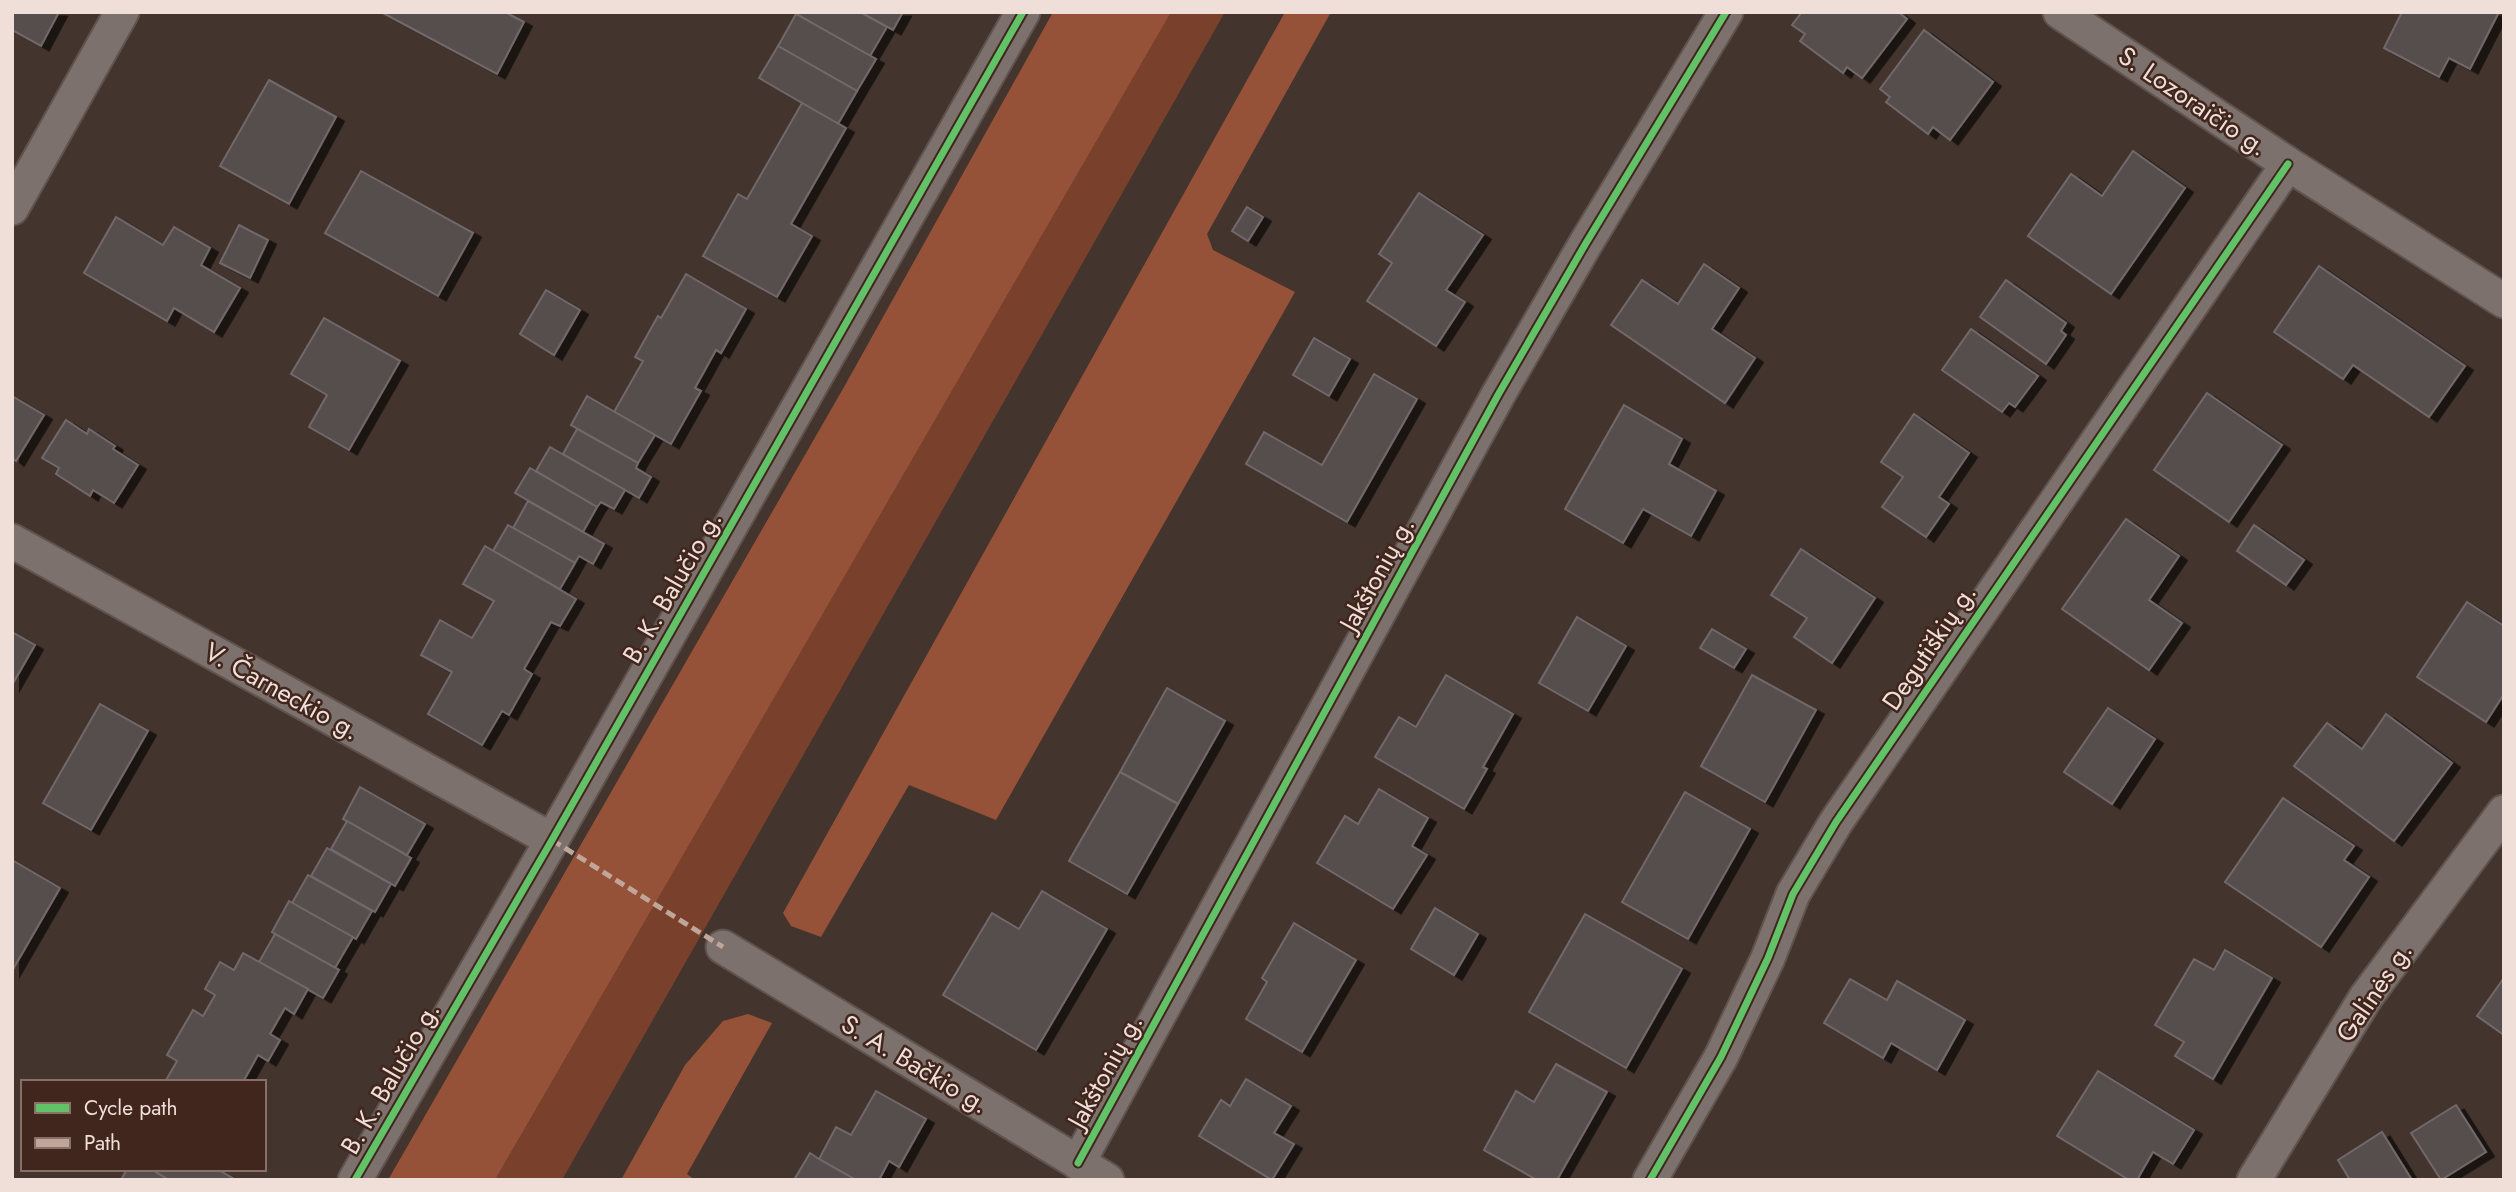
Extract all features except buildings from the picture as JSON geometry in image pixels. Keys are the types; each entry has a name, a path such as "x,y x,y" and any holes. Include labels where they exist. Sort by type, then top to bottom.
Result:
{"street":[{"path":"12,208 122,12"},
{"name":"B. K. Balučio g.","path":"355,1180 552,840 1023,12"},
{"name":"Jakštonių g.","path":"1078,1163 1498,395 1586,243 1726,12"},
{"name":"S. Lozoraičio g.","path":"2060,12 2288,164 2504,301"},
{"name":"Degutiškių g.","path":"1650,1180 1721,1057 1768,958 1793,894 1836,822 2288,164"},
{"name":"V. Čarneckio g.","path":"12,541 552,840"},
{"name":"Galinės g.","path":"2254,1180 2366,998 2504,812"},
{"name":"S. A. Bačkio g.","path":"723,947 1107,1180"}],"shaded area":[{"path":"1053,12 1171,12 495,1180 388,1180 844,387"},
{"path":"1170,12 1225,12 562,1180 495,1180"},
{"path":"1285,12 1331,12 1207,234 1213,250 1295,292 996,820 909,785 821,937 791,926 783,913"},
{"path":"748,1014 772,1023 687,1174 695,1180 621,1180 685,1065 723,1021"}],"marked path":[{"path":"552,840 723,947"}],"cycle path":[{"path":"355,1180 552,840 1023,12"},
{"path":"1078,1163 1498,395 1586,243 1726,12"},
{"path":"1650,1180 1721,1057 1768,958 1793,894 1836,822 2288,164"}]}
